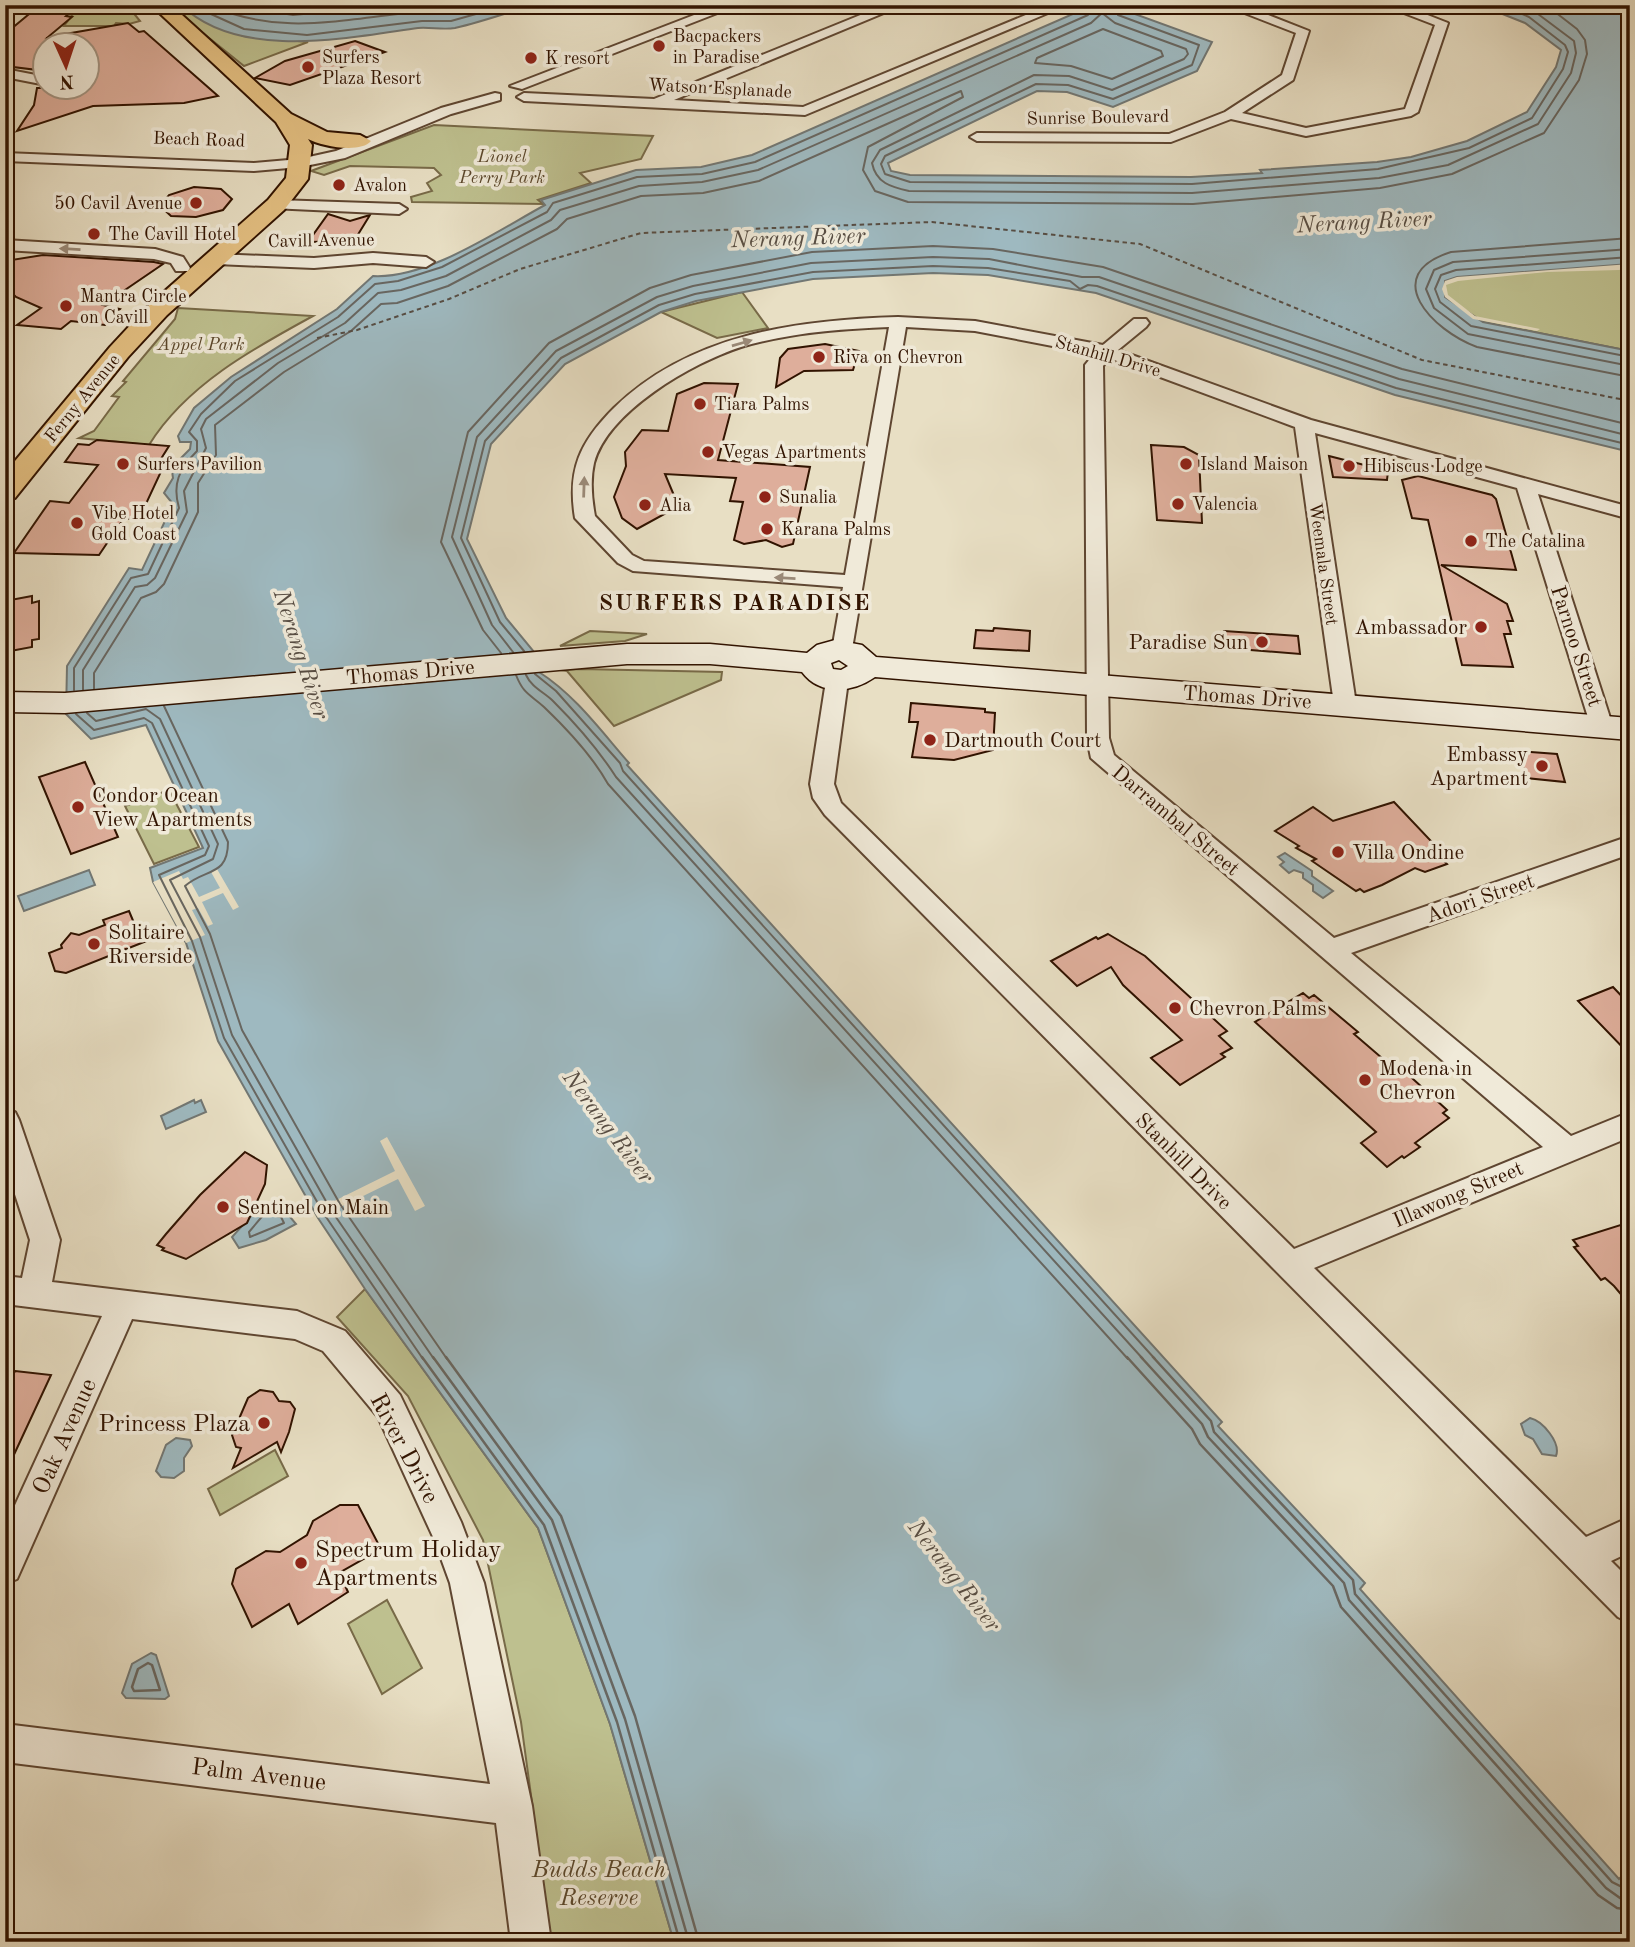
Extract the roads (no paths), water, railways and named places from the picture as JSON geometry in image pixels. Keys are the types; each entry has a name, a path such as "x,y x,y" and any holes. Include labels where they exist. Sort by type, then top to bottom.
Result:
{"highway":[{"path":"151,8 284,118 322,138 360,141"},
{"path":"151,8 258,111 275,135 288,161"},
{"path":"284,118 299,138 288,161"},
{"name":"Ferny Avenue","path":"11,471 158,310 276,205 297,179 288,161"},
{"name":"Ferny Avenue","path":"5,492 11,471 137,309 269,191 288,161"}],"main road":[{"name":"Thomas Drive","path":"5,702 65,703 552,659 669,653 1345,704 1616,728"}],"street":[{"path":"5,12 11,5"},
{"path":"521,92 732,5"},
{"path":"652,104 897,5"},
{"name":"Watson Esplanade","path":"397,131 495,97 506,100 521,92 652,104 805,111 1061,5"},
{"name":"Sunrise Boulevard","path":"977,137 1171,138 1230,115 1289,78 1303,31 1230,5"},
{"path":"1230,115 1306,132 1411,112 1442,23 1389,5"},
{"path":"5,73 32,79"},
{"path":"288,161 397,131"},
{"name":"Beach Road","path":"5,157 288,161 340,155 397,131"},
{"path":"276,205 399,209"},
{"path":"5,245 155,254 177,260 182,268"},
{"name":"Cavill Avenue","path":"216,259 314,263 373,258 426,262"},
{"path":"854,582 640,567 625,559 585,518 585,462 603,432 646,388 718,351 754,339 814,328 898,322"},
{"name":"Stanhill Drive","path":"1630,513 1304,424 1105,351 975,326 898,322 822,785 825,798 833,809 1630,1605"},
{"path":"1105,351 1140,323"},
{"name":"Darrambal Street","path":"1105,351 1094,365 1098,744 1107,762 1566,1149"},
{"name":"Weemala Street","path":"1304,424 1345,704"},
{"name":"Parnoo Street","path":"1526,486 1616,728"},
{"name":"Adori Street","path":"1329,950 1630,845"},
{"path":"5,1120 45,1240 20,1291 123,1304"},
{"name":"Illawong Street","path":"1288,1265 1630,1124"},
{"name":"Oak Avenue","path":"5,1567 123,1304"},
{"name":"River Drive","path":"123,1304 297,1325 319,1333 334,1341 389,1406 449,1534 467,1583 513,1806 531,1942"},
{"path":"1582,1557 1630,1534"},
{"name":"Palm Avenue","path":"5,1743 513,1806"}],"water":[{"path":"181,5 292,5 328,9 378,5 532,5 455,28 418,28 327,40 295,41 263,40 233,34 205,22"},
{"name":"Nerang River","path":"1480,5 1630,5 1630,264 1457,277 1445,281 1445,297 1483,322 1630,351 1630,452 1395,395 1096,293 988,275 933,273 813,279 696,301 661,312 565,364 491,444 467,539 506,618 549,670 539,672 564,691 587,714 629,763 627,765 1222,1422 1218,1426 1365,1583 1360,1589 1619,1879 1621,1877 1630,1887 1630,1942 674,1942 610,1724 538,1528 365,1289 318,1218 218,1041 186,943 153,882 150,868 203,848 146,725 91,739 66,714 67,666 129,568 142,570 173,504 164,493 173,478 172,471 179,464 177,462 190,449 191,442 180,442 178,436 194,408 231,377 337,309 373,276 394,275 439,262 545,205 541,200 636,170 701,167 752,155 1091,6 1113,6 1212,42 1197,71 1113,107 1067,92 1037,91 888,163 891,171 910,175 1191,177 1262,173 1260,170 1411,157 1467,141 1527,112 1556,67 1561,50 1525,23"},
{"path":"1285,853 1312,871 1312,876 1333,891 1323,898 1313,891 1313,885 1303,878 1303,873 1294,870 1289,873 1280,865 1284,862 1278,857"},
{"path":"89,870 95,885 24,911 18,896"},
{"path":"194,1100 195,1103 201,1100 206,1112 166,1129 161,1116"},
{"path":"262,1204 286,1212 296,1224 266,1240 239,1248 232,1237"},
{"path":"1530,1418 1550,1433 1556,1445 1556,1456 1542,1454 1533,1439 1525,1435 1521,1424"},
{"path":"176,1438 190,1440 192,1446 184,1458 184,1471 174,1478 161,1477 156,1471 166,1445"},
{"path":"151,1653 156,1655 169,1696 165,1699 126,1698 122,1693 132,1664"}],"place":[{"name":"Bacpackers in Paradise","path":"659,46"},
{"name":"K resort","path":"531,58"},
{"name":"Surfers Plaza Resort","path":"308,67"},
{"name":"Avalon","path":"339,185"},
{"name":"50 Cavil Avenue","path":"196,203"},
{"name":"The Cavill Hotel","path":"94,234"},
{"name":"Mantra Circle on Cavill","path":"66,306"},
{"name":"Riva on Chevron","path":"819,357"},
{"name":"Tiara Palms","path":"700,404"},
{"name":"Vegas Apartments","path":"708,452"},
{"name":"Surfers Pavilion","path":"123,464"},
{"name":"Island Maison","path":"1186,464"},
{"name":"Hibiscus Lodge","path":"1349,466"},
{"name":"Sunalia","path":"765,497"},
{"name":"Valencia","path":"1178,504"},
{"name":"Alia","path":"645,505"},
{"name":"Vibe Hotel Gold Coast","path":"77,523"},
{"name":"Karana Palms","path":"767,529"},
{"name":"The Catalina","path":"1471,541"},
{"name":"Ambassador","path":"1481,627"},
{"name":"Paradise Sun","path":"1262,642"},
{"name":"Dartmouth Court","path":"930,740"},
{"name":"Embassy Apartment","path":"1542,766"},
{"name":"Condor Ocean View Apartments","path":"78,807"},
{"name":"Villa Ondine","path":"1338,852"},
{"name":"Solitaire Riverside","path":"94,944"},
{"name":"Chevron Palms","path":"1175,1008"},
{"name":"Modena in Chevron","path":"1365,1080"},
{"name":"Sentinel on Main","path":"223,1207"},
{"name":"Princess Plaza","path":"264,1423"},
{"name":"Spectrum Holiday Apartments","path":"301,1563"}],"district":[{"name":"SURFERS PARADISE","path":"735,602"}],"park label":[{"name":"Lionel Perry Park","path":"502,166"},
{"name":"Appel Park","path":"201,344"},
{"name":"Budds Beach Reserve","path":"599,1883"}]}
